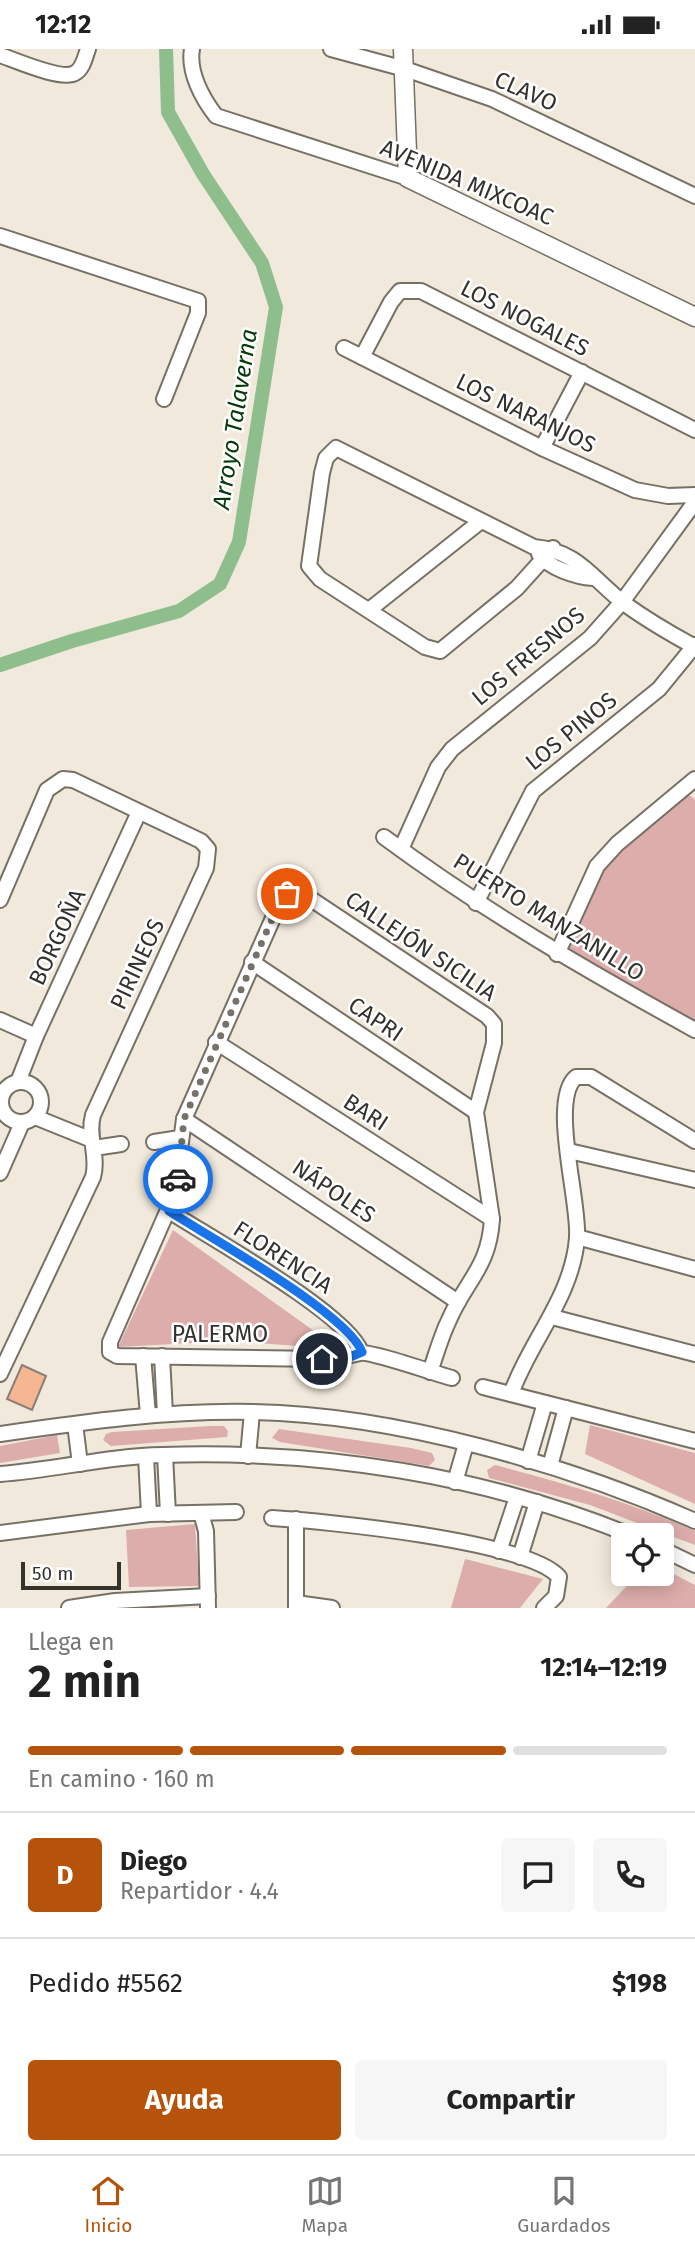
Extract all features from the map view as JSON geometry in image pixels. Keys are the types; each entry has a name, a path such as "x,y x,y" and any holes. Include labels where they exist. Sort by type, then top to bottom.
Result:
{"street":[{"path":"0,55 59,75 72,76 79,71 88,49"},
{"name":"AVENIDA MIXCOAC","path":"192,49 190,63 193,74 212,110 224,118 408,178 695,317"},
{"name":"CLAVO","path":"331,49 405,69 492,99 695,196"},
{"path":"403,49 408,178"},
{"path":"0,236 198,301 198,313 164,399"},
{"name":"LOS NOGALES","path":"362,357 391,302 400,291 421,291 695,430"},
{"name":"LOS NARANJOS","path":"344,348 542,448 635,490 668,496 695,495"},
{"path":"542,448 582,372"},
{"path":"553,548 517,588 440,651 425,647 320,579 309,566 322,473 330,451 336,448 345,450 534,547 553,548 586,566 593,578 622,602 695,647"},
{"name":"LOS FRESNOS","path":"401,849 438,767 452,749 590,638 622,602 695,502"},
{"path":"369,610 481,521"},
{"path":"534,547 543,560 580,577 593,578"},
{"name":"LOS PINOS","path":"476,903 533,791 659,689 695,647"},
{"path":"557,954 597,866 617,844 695,779"},
{"name":"PIRINEOS","path":"0,900 47,790 55,782 73,780 201,841 209,856 93,1115 90,1128 96,1166 93,1177 0,1374"},
{"name":"BORGOÑA","path":"18,1082 36,1036 139,812"},
{"name":"PUERTO MANZANILLO","path":"384,837 476,903 557,954 695,1030"},
{"name":"CALLEJÓN SICILIA","path":"110,1352 110,1342 169,1211 179,1177 180,1138 184,1119 281,899 296,893 305,895 487,1016 494,1024 496,1033 476,1112 492,1219 485,1259 458,1301 430,1372"},
{"name":"CAPRI","path":"252,962 476,1112"},
{"path":"0,1020 36,1036"},
{"name":"BARI","path":"216,1042 492,1219"},
{"path":"511,1394 520,1367 552,1317 566,1286 577,1237 564,1111 565,1092 569,1083 583,1075 695,1141"},
{"path":"0,1173 28,1120 41,1105 39,1093 30,1084 18,1082 2,1094 2,1118 28,1120 93,1144 121,1144"},
{"name":"NÁPOLES","path":"184,1119 458,1301"},
{"path":"154,1142 180,1138"},
{"path":"569,1151 695,1180"},
{"name":"FLORENCIA","path":"169,1211 320,1308 346,1328 362,1352"},
{"path":"577,1237 695,1269"},
{"path":"552,1317 695,1355"},
{"name":"PALERMO","path":"110,1352 117,1356 345,1359 362,1352 452,1378"},
{"path":"143,1356 148,1415"},
{"path":"162,1356 165,1414"},
{"path":"483,1387 695,1441"},
{"path":"528,1461 545,1403"},
{"path":"550,1466 566,1408"},
{"path":"248,1456 252,1412"},
{"path":"0,1434 165,1414 252,1412 357,1423 466,1444 550,1466 642,1497 695,1521"},
{"path":"75,1424 80,1464"},
{"path":"456,1482 466,1444"},
{"path":"165,1454 168,1514"},
{"path":"0,1473 165,1454 248,1456 385,1468 537,1502 611,1528"},
{"path":"146,1455 149,1514"},
{"path":"499,1551 517,1497"},
{"path":"520,1557 537,1502"},
{"path":"0,1533 149,1514 236,1512"},
{"path":"69,1608 115,1601 208,1602 206,1531 201,1513"},
{"path":"272,1518 380,1527 520,1557 544,1565 559,1577 556,1596 544,1608"},
{"path":"296,1519 296,1606 332,1608"},
{"path":"674,1555 695,1565"}],"shaded area":[{"path":"687,794 695,799 695,1025 565,955 566,940 598,869"},
{"path":"173,1230 339,1349 230,1341 118,1347"},
{"path":"590,1425 695,1453 695,1504 585,1454"},
{"path":"224,1426 228,1431 227,1437 111,1446 103,1440 106,1434 112,1432"},
{"path":"279,1429 411,1448 432,1453 435,1460 429,1466 280,1442 272,1438"},
{"path":"57,1435 60,1453 0,1463 0,1446"},
{"path":"495,1465 646,1511 695,1531 695,1545 674,1537 674,1523 637,1523 590,1505 489,1478 487,1470"},
{"path":"195,1524 199,1586 129,1587 126,1530"},
{"path":"465,1559 543,1579 520,1608 451,1608"},
{"path":"674,1574 695,1585 695,1608 606,1608 627,1586 674,1586"}],"building":[{"path":"22,1365 46,1376 32,1410 7,1399"}],"waterway":[{"name":"Arroyo Talaverna","path":"0,665 72,641 179,611 220,584 239,542 276,307 262,263 203,174 168,112 166,49"}],"way so far":[{"path":"178,1179 184,1119 252,962 281,899 287,894"}],"route":[{"path":"178,1179 169,1211 320,1308 346,1328 362,1352 345,1359 322,1359"}]}
